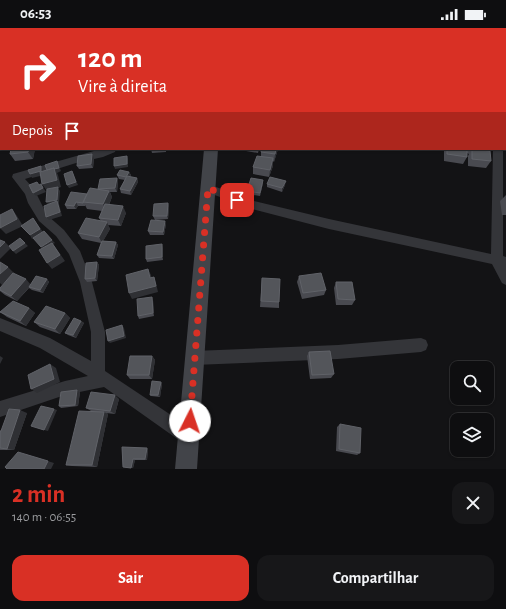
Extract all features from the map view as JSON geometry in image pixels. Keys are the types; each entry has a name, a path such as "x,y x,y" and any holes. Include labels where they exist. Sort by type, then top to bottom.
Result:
{"main road":[{"path":"186,469 211,150"}],"street":[{"path":"102,376 98,332 86,282 74,251 60,233 43,218 34,203 30,192 17,177 109,150"},
{"path":"498,150 501,262 506,280"},
{"path":"208,188 252,205 329,224 501,262"},
{"path":"0,324 45,343 102,376 189,436"},
{"path":"194,358 317,354 421,345"},
{"path":"0,409 102,376"}],"building":[{"path":"11,150 29,150 28,152 10,154"},
{"path":"262,150 276,150 275,154 261,152"},
{"path":"447,150 467,150 467,157 447,154"},
{"path":"472,150 490,151 491,161 472,159"},
{"path":"92,154 91,164 77,166 78,156"},
{"path":"127,156 127,164 114,166 114,158"},
{"path":"257,156 273,158 270,170 253,167"},
{"path":"57,161 59,168 47,170 45,165"},
{"path":"41,166 41,171 30,174 28,170"},
{"path":"54,168 57,180 42,184 40,172"},
{"path":"120,170 129,172 126,177 117,175"},
{"path":"72,171 76,182 67,185 64,174"},
{"path":"127,176 137,178 130,191 120,189"},
{"path":"270,177 286,181 282,188 267,184"},
{"path":"117,178 115,188 98,189 100,179"},
{"path":"251,178 263,180 260,193 247,191"},
{"path":"37,182 39,185 41,184 43,188 33,193 29,185"},
{"path":"58,187 57,200 46,202 47,189"},
{"path":"90,188 109,191 103,204 83,202"},
{"path":"71,192 87,194 83,203 76,202 74,206 65,205"},
{"path":"57,201 60,212 46,217 44,206"},
{"path":"168,203 167,216 153,216 154,204"},
{"path":"105,204 123,206 118,220 99,218"},
{"path":"12,209 17,219 0,228 0,215"},
{"path":"33,218 40,229 30,235 21,226"},
{"path":"86,218 107,222 99,237 78,233"},
{"path":"151,220 165,221 163,232 148,231"},
{"path":"44,231 52,240 41,247 33,238"},
{"path":"20,238 25,243 13,251 9,246"},
{"path":"0,240 5,242 0,247"},
{"path":"102,241 116,242 112,256 97,255"},
{"path":"52,243 60,255 47,263 39,250"},
{"path":"162,244 162,257 146,259 146,246"},
{"path":"0,262 8,267 0,274"},
{"path":"97,262 95,278 85,279 86,263"},
{"path":"148,269 150,278 154,277 156,286 129,293 126,275"},
{"path":"13,273 26,279 11,296 0,290 0,288"},
{"path":"321,273 326,290 303,293 299,276"},
{"path":"36,276 47,279 40,290 29,287"},
{"path":"262,278 280,279 279,302 261,301"},
{"path":"336,282 352,282 355,300 338,299"},
{"path":"152,297 153,313 138,316 137,299"},
{"path":"13,301 29,308 20,321 0,312"},
{"path":"46,306 65,313 55,329 34,322"},
{"path":"74,318 81,321 73,335 65,333"},
{"path":"122,325 124,336 108,341 106,330"},
{"path":"330,351 334,374 312,375 309,352"},
{"path":"130,356 152,356 149,375 127,375"},
{"path":"50,364 54,379 31,389 28,375"},
{"path":"152,381 161,382 158,395 150,395"},
{"path":"77,390 75,405 59,406 61,392"},
{"path":"91,392 115,395 110,411 86,408"},
{"path":"41,406 54,409 44,430 31,426"},
{"path":"9,409 20,410 7,449 0,448 0,431"},
{"path":"79,411 104,412 92,465 66,465"},
{"path":"340,424 361,428 360,453 339,449"},
{"path":"122,447 147,448 145,459 133,459 131,468 123,467"},
{"path":"18,452 48,461 44,469 7,469 5,467"}],"route":[{"path":"190,421 208,188 237,200"}]}
